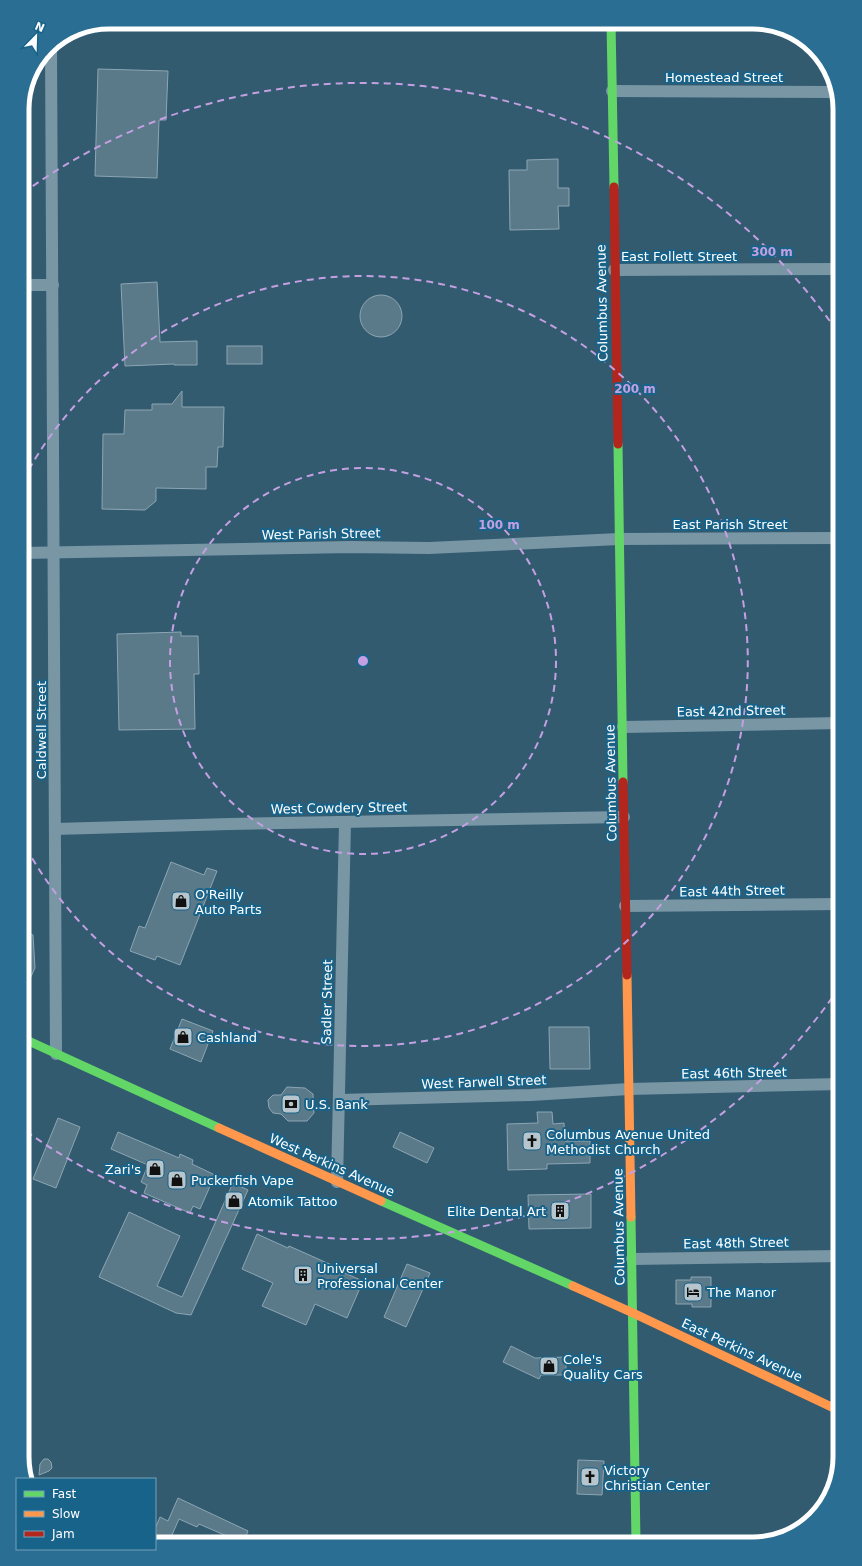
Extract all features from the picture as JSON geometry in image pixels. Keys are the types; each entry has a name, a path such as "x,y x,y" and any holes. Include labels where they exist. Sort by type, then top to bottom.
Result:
{"main road":[{"name":"Columbus Avenue","path":"611,29 636,1537"},
{"name":"West Perkins Avenue","path":"29,1041 337,1182 633,1313"},
{"name":"East Perkins Avenue","path":"633,1313 833,1408"}],"street":[{"name":"Caldwell Street","path":"51,56 56,1054"},
{"name":"Homestead Street","path":"612,91 831,92"},
{"name":"East Follett Street","path":"614,270 833,269"},
{"path":"29,285 52,285"},
{"name":"East Parish Street","path":"620,539 833,538"},
{"name":"West Parish Street","path":"29,553 351,547 429,548 620,539"},
{"name":"East 42nd Street","path":"623,727 833,723"},
{"name":"West Cowdery Street","path":"55,829 230,824 624,817"},
{"name":"Sadler Street","path":"337,1182 345,823"},
{"name":"East 44th Street","path":"625,906 833,904"},
{"name":"East 46th Street","path":"629,1089 833,1084"},
{"name":"West Farwell Street","path":"339,1100 531,1095 629,1089"},
{"name":"East 48th Street","path":"632,1258 833,1256"}],"building":[{"path":"98,69 168,71 166,120 159,120 157,178 95,176"},
{"path":"558,159 558,188 569,188 569,206 558,206 559,229 510,230 509,170 527,170 527,160"},
{"path":"157,282 160,342 197,341 197,365 174,364 125,366 121,284"},
{"path":"377,295 385,295 393,298 399,304 402,316 399,328 393,334 385,337 377,337 369,334 363,328 360,320 360,312 363,304 369,298"},
{"path":"227,346 262,346 262,364 227,364"},
{"path":"182,391 182,407 224,407 223,447 218,447 217,467 206,467 206,489 156,488 156,501 145,510 102,509 103,434 124,434 125,410 152,410 152,404 172,404"},
{"path":"181,632 181,636 198,636 199,674 194,674 195,729 119,730 117,634"},
{"name":"O'Reilly Auto Parts","path":"171,862 204,875 207,868 217,871 180,965 157,956 155,960 130,951 139,926 145,928"},
{"path":"29,933 33,935 35,968 29,981"},
{"path":"182,1019 213,1031 201,1062 170,1049"},
{"path":"549,1027 589,1027 590,1069 550,1069"},
{"name":"U.S. Bank","path":"287,1087 305,1088 313,1094 314,1113 307,1121 288,1121 281,1114 273,1113 269,1108 268,1100 273,1095 281,1095"},
{"name":"Columbus Avenue United Methodist Church","path":"537,1112 552,1112 553,1124 564,1123 565,1141 590,1141 590,1163 547,1164 547,1169 508,1170 507,1124 538,1123"},
{"path":"58,1118 80,1127 56,1188 33,1179"},
{"path":"118,1132 179,1158 180,1154 193,1160 192,1164 215,1175 200,1209 193,1206 190,1213 144,1193 147,1185 141,1182 148,1165 111,1149"},
{"path":"400,1132 434,1148 427,1163 393,1147"},
{"path":"233,1183 248,1190 191,1315 176,1313 99,1277 129,1212 180,1236 157,1286 182,1297"},
{"name":"Elite Dental Art","path":"591,1194 591,1228 529,1229 528,1195"},
{"name":"Universal Professional Center","path":"257,1234 288,1248 289,1246 363,1281 347,1318 315,1304 306,1325 262,1306 273,1283 242,1269"},
{"path":"407,1264 430,1273 406,1327 384,1317"},
{"name":"The Manor","path":"691,1277 711,1277 711,1307 692,1307 692,1304 676,1304 676,1280 691,1280"},
{"path":"511,1346 535,1358 566,1357 566,1375 541,1375 539,1379 503,1362"},
{"path":"44,1459 48,1459 51,1462 52,1468 49,1471 39,1475 40,1464"},
{"name":"Victory Christian Center","path":"578,1460 604,1461 602,1495 577,1494"},
{"path":"178,1498 248,1531 246,1537 229,1537 199,1524 197,1527 179,1519 171,1537 156,1537 156,1527 160,1517 168,1521"}],"traffic: fast":[{"path":"611,29 614,187"},
{"path":"618,444 623,782"},
{"path":"29,1041 219,1128"},
{"path":"381,1201 573,1286"},
{"path":"631,1217 636,1537"}],"traffic: slow":[{"path":"627,975 631,1217"},
{"path":"219,1128 381,1201"},
{"path":"573,1286 833,1408"}],"traffic: jam":[{"path":"614,187 618,444"},
{"path":"623,782 627,975"}],"place":[{"name":"O'Reilly Auto Parts","path":"181,901"},
{"name":"Cashland","path":"183,1037"},
{"name":"U.S. Bank","path":"291,1104"},
{"name":"Columbus Avenue United Methodist Church","path":"532,1141"},
{"name":"Zari's","path":"155,1169"},
{"name":"Puckerfish Vape","path":"177,1180"},
{"name":"Atomik Tattoo","path":"234,1201"},
{"name":"Elite Dental Art","path":"560,1211"},
{"name":"Universal Professional Center","path":"303,1275"},
{"name":"The Manor","path":"693,1292"},
{"name":"Cole's Quality Cars","path":"549,1366"},
{"name":"Victory Christian Center","path":"590,1477"}]}
